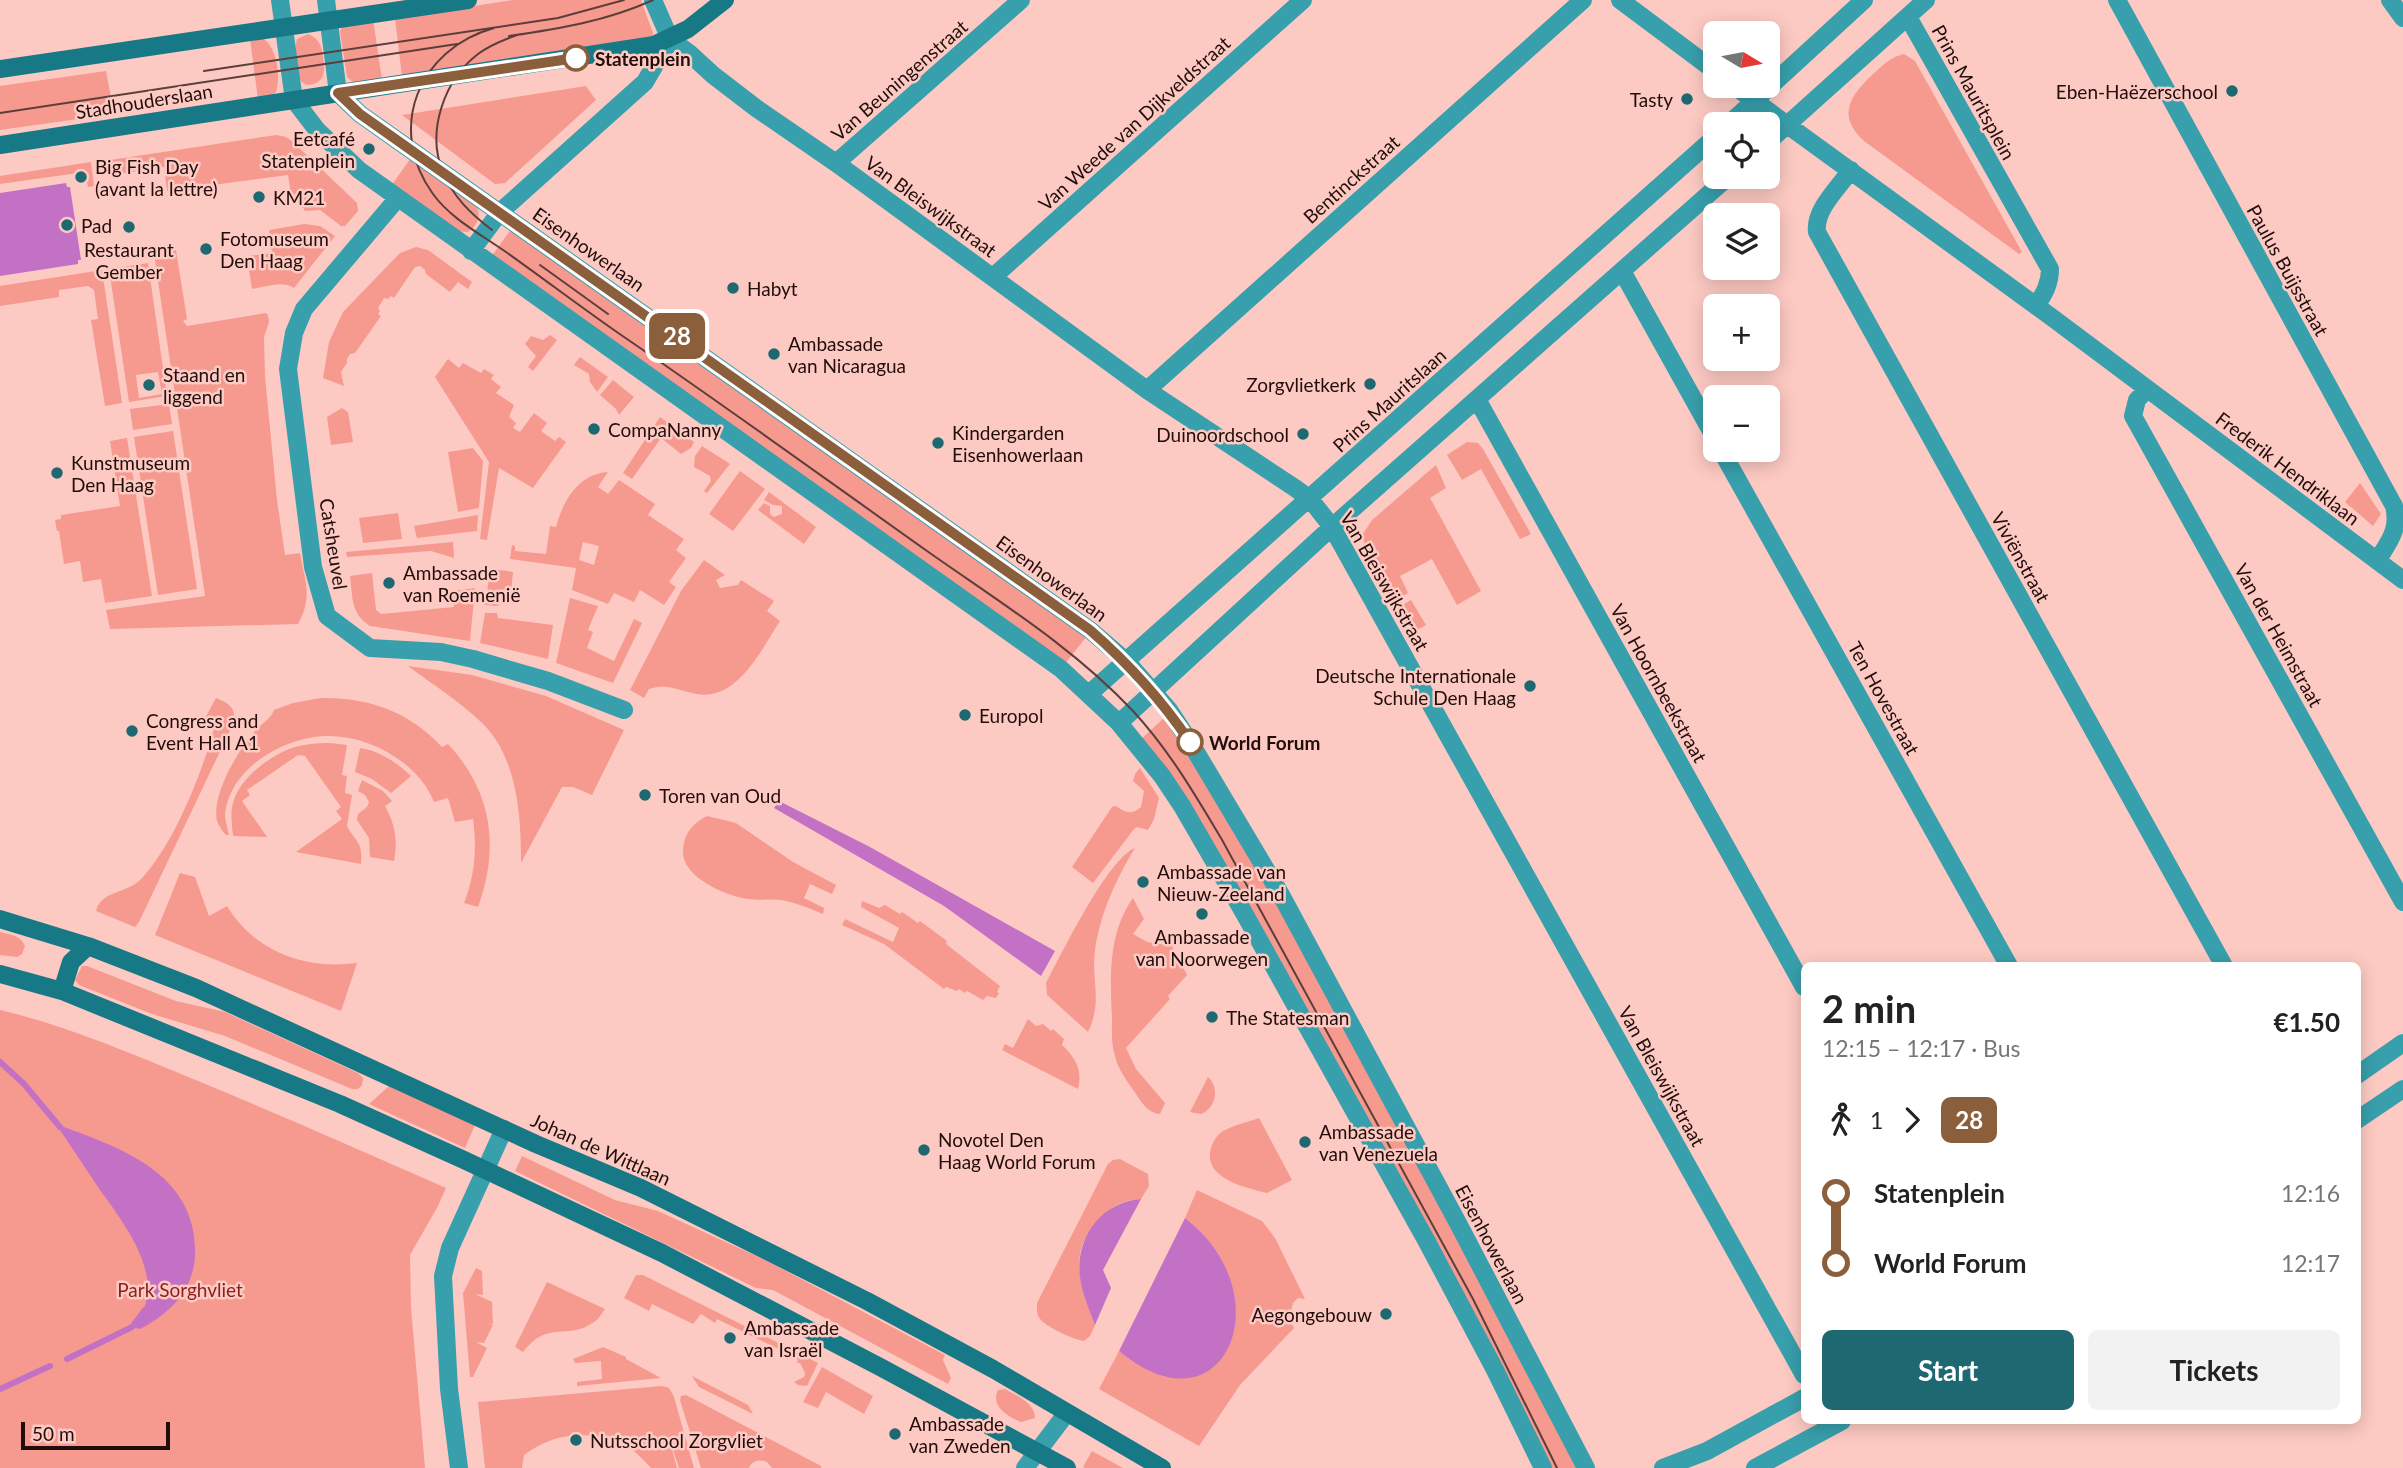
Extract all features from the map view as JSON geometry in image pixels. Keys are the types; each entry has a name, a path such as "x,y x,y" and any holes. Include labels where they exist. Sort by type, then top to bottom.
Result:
{"main road":[{"path":"0,69 468,0"},
{"path":"294,100 654,45 670,39 706,17 725,0"},
{"name":"Stadhouderslaan","path":"0,145 294,100"},
{"name":"Johan de Wittlaan","path":"0,919 88,946 196,988 504,1129 641,1188 867,1301 993,1369 1162,1468"},
{"path":"62,991 71,962 88,946"},
{"path":"0,974 62,991 340,1104 485,1170 662,1253 748,1297 1067,1468"}],"street":[{"path":"280,0 294,100 317,130 359,170 1061,669 1090,693 1119,723 1162,776 1182,806 1244,913 1426,1240 1543,1468"},
{"path":"326,0 338,93 360,114 500,212"},
{"path":"471,251 500,212 645,82 670,39 653,0"},
{"name":"Van Beuningenstraat","path":"836,163 1021,0"},
{"name":"Van Weede van Dijkveldstraat","path":"993,276 1303,0"},
{"name":"Bentinckstraat","path":"1147,390 1583,0"},
{"path":"1620,0 1703,62"},
{"path":"1742,112 1864,0"},
{"path":"1908,17 1926,0"},
{"name":"Paulus Buijsstraat","path":"2117,0 2394,506 2397,519 2395,534 2377,561"},
{"path":"2390,0 2403,18"},
{"name":"Prins Mauritsplein","path":"1787,125 1908,17 2050,269 2045,292 2036,306"},
{"name":"Van Bleiswijkstraat","path":"670,39 755,108 836,163 1147,390 1310,499 1332,527 1801,1370"},
{"path":"1750,98 2147,389"},
{"path":"1780,131 1787,125"},
{"name":"Prins Mauritslaan","path":"1090,693 1703,148"},
{"name":"Viviënstraat","path":"1851,170 1821,211 1816,222 1817,232 2222,962"},
{"path":"1119,723 1332,527 1478,401 1714,189"},
{"name":"Catsheuvel","path":"397,199 304,309 294,333 288,369 313,567 327,616 370,648 441,653 473,659 559,685 624,710"},
{"name":"Eisenhowerlaan","path":"500,212 1090,630 1126,661 1153,691 1190,742 1280,893 1586,1468"},
{"path":"1622,271 1703,416"},
{"name":"Frederik Hendriklaan","path":"2147,389 2403,580"},
{"name":"Van der Heimstraat","path":"2147,389 2137,400 2133,416 2403,902"},
{"name":"Van Hoornbeekstraat","path":"1478,401 1801,982"},
{"name":"Ten Hovestraat","path":"1728,462 2007,962"},
{"path":"2361,1071 2403,1043"},
{"path":"2361,1117 2403,1089"},
{"path":"459,1468 450,1401 443,1276 450,1248 504,1129"},
{"path":"1663,1468 1707,1451 1801,1400"},
{"path":"1025,1468 1066,1414"},
{"path":"1755,1468 1833,1424"}],"green space":[{"path":"513,0 641,0 652,37 402,77 395,18"},
{"path":"373,19 382,80 355,84 347,77 340,31 345,23"},
{"path":"308,34 320,45 324,68 321,79 310,85 300,79 295,55 297,39"},
{"path":"261,37 271,47 277,63 278,80 275,94 258,99 250,39"},
{"path":"1904,54 1915,61 2022,252 2019,254 1864,141 1856,132 1849,115 1852,99 1886,62"},
{"path":"106,71 114,114 0,130 0,86"},
{"path":"586,86 596,100 505,183 495,184 402,115"},
{"path":"276,135 292,141 357,203 358,211 345,226 341,226 320,210 305,211 300,194 291,195 288,175 167,191 164,167 112,175 110,160"},
{"path":"411,158 477,205 478,220 468,232 454,231 391,186"},
{"path":"91,162 94,186 88,187 85,172 0,184 0,176"},
{"path":"304,224 320,226 335,236 294,288 279,284 252,289 247,256 272,253 269,230"},
{"path":"512,228 1087,636 1064,665 491,257"},
{"path":"416,247 428,250 472,282 468,289 458,282 450,292 426,274 420,266 415,267 394,298 384,298 378,308 378,314 381,316 355,353 350,354 347,359 341,372 344,386 323,378 329,342 343,312 400,253"},
{"path":"176,250 187,319 183,321 187,326 266,313 268,315 269,322 264,337 265,377 277,500 285,555 300,553 307,597 298,624 110,629 106,610 205,596 154,254"},
{"path":"148,263 167,396 129,402 109,269","holes":["158,372 162,394 139,398 136,375"]},
{"path":"102,270 122,403 105,406 91,320 98,319 94,290 88,286 59,290 59,297 0,306 0,286"},
{"path":"550,335 557,340 533,371 528,367 536,356 525,344 531,336 543,340"},
{"path":"580,357 608,377 597,392 590,382 589,374 574,365"},
{"path":"448,359 459,368 463,363 481,373 484,369 494,375 491,379 501,387 496,393 514,405 509,417 516,423 513,428 520,432 534,413 547,423 541,431 555,441 559,437 566,442 533,488 499,468 487,540 480,539 489,462 435,377"},
{"path":"613,380 634,397 619,415 600,395"},
{"path":"169,404 172,424 133,430 130,409"},
{"path":"342,408 348,412 353,442 331,445 327,417"},
{"path":"660,417 694,442 691,448 681,454 661,438 632,479 623,473"},
{"path":"173,431 197,589 158,595 134,437"},
{"path":"127,438 152,596 105,603 101,579 83,582 80,561 64,564 55,520 61,519 61,515 120,506 110,441"},
{"path":"1467,442 1478,443 1483,449 1531,534 1520,539 1481,469 1462,480 1447,455"},
{"path":"702,446 730,464 707,493 704,491 711,481 710,476 694,467 695,456"},
{"path":"473,448 483,461 479,508 458,512 448,452"},
{"path":"1436,465 1446,488 1430,498 1481,591 1457,605 1432,559 1400,576 1408,593 1397,600 1364,543 1363,534 1372,520"},
{"path":"740,471 765,489 733,531 709,514"},
{"path":"608,472 598,487 608,494 619,480 655,504 648,515 684,539 676,550 686,558 669,582 676,587 664,605 640,590 634,602 614,593 608,604 572,590 576,568 510,559 512,545 515,546 515,551 546,554 550,526 556,527 573,490 597,474","holes":["583,542 599,546 594,565 579,560"]},
{"path":"2360,483 2381,514 2373,526 2345,502"},
{"path":"769,492 816,527 804,544 758,510 764,503 770,506 770,514 774,517 782,514 782,506 764,500"},
{"path":"398,513 402,539 363,543 359,518"},
{"path":"478,515 477,531 417,538 414,526"},
{"path":"453,542 454,558 431,551 347,557 346,552"},
{"path":"704,560 725,575 716,580 720,588 738,585 741,580 774,601 767,611 780,621 757,658 737,681 725,689 712,694 697,694 656,687 649,689 644,698 630,690 681,591"},
{"path":"493,569 513,572 510,602 502,601 498,606 485,605 490,572"},
{"path":"372,573 376,610 381,614 454,607 453,591 475,588 470,641 370,626 356,610 350,576"},
{"path":"570,598 598,606 588,630 593,632 587,648 614,661 634,619 642,623 613,683 556,663"},
{"path":"1411,600 1426,625 1415,631 1401,606"},
{"path":"485,613 497,613 498,618 553,625 548,659 480,643"},
{"path":"408,666 472,675 546,696 624,730 592,795 573,787 562,787 521,863 515,788 503,752 473,714"},
{"path":"216,698 231,707 234,722 139,922 135,927 96,911 103,899 130,887 142,878 154,864 176,827 203,764 215,725 203,722"},
{"path":"321,698 355,700 387,709 416,724 442,747 448,744 463,762 483,800 488,821 489,863 478,907 464,903 474,861 473,819 455,822 448,798 434,802 422,781 405,764 379,747 360,741 330,736 313,737 296,741 263,757 237,782 229,797 225,814 229,835 223,832 217,821 218,798 228,772 249,738 274,710"},
{"path":"1166,716 1261,870 1579,1468 1548,1468 1140,740"},
{"path":"330,743 347,745 342,775 347,776 345,793 352,795 347,826 360,846 361,864 296,852 342,819 336,811 341,807 305,756 298,755 247,790 250,795 242,801 267,837 233,836 233,803 248,777 274,757 292,748"},
{"path":"360,748 387,758 411,776 391,793 372,779 355,772"},
{"path":"1140,768 1159,798 1154,819 1148,830 1137,827 1134,829 1093,883 1072,867 1112,807 1116,806 1128,812 1141,807 1144,791 1133,781"},
{"path":"362,780 383,791 392,801 385,806 395,832 394,861 370,857 369,838 357,820 358,814 369,802 365,795 358,791"},
{"path":"707,816 736,823 793,862 836,885 832,894 810,884 804,898 824,908 823,914 786,901 753,900 728,894 697,877 684,860 683,850 690,829"},
{"path":"1135,848 1115,884 1101,923 1094,961 1095,1010 1088,1032 1047,995 1046,983 1099,888 1112,869"},
{"path":"180,873 195,877 209,916 227,906 238,922 267,946 300,960 319,964 357,963 341,1011 155,935"},
{"path":"1133,898 1144,919 1133,934 1147,942 1172,946 1187,975 1168,996 1170,999 1126,1048 1136,1069 1165,1103 1160,1114 1149,1110 1141,1101 1121,1071 1113,1047 1112,956 1119,926"},
{"path":"862,901 879,908 885,905 918,923 920,921 1000,986 996,998 987,996 983,1000 967,991 965,993 946,987 944,989 884,944 842,925 845,919 893,942 899,928 861,907"},
{"path":"0,932 21,940 25,946 22,954 17,957 0,955"},
{"path":"82,966 176,1001 225,1012 358,1073 363,1078 362,1085 358,1089 352,1089 225,1036 152,1014 79,985 75,980"},
{"name":"Park Sorghvliet","path":"0,1010 71,1031 140,1057 446,1188 410,1255 411,1308 425,1468 0,1468"},
{"path":"1028,1019 1036,1026 1043,1024 1051,1031 1053,1029 1064,1039 1062,1045 1071,1054 1079,1070 1078,1089 1002,1050 1005,1044 1013,1048"},
{"path":"1208,1077 1215,1092 1213,1103 1201,1114 1190,1112"},
{"path":"389,1086 475,1125 465,1148 369,1104"},
{"path":"1259,1118 1292,1180 1267,1193 1227,1180 1213,1167 1210,1158 1217,1136 1232,1127"},
{"path":"522,1156 615,1200 658,1211 765,1260 945,1355 943,1360 951,1378 948,1384 773,1290 756,1288 515,1171"},
{"path":"1120,1159 1148,1174 1149,1186 1141,1199 1123,1202 1108,1211 1085,1239 1079,1260 1081,1282 1095,1325 1090,1336 1084,1341 1061,1333 1044,1323 1038,1316 1037,1303 1108,1164"},
{"path":"1197,1190 1262,1221 1275,1238 1305,1299 1298,1298 1293,1303 1289,1320 1294,1328 1240,1385 1199,1446 1099,1389 1119,1351 1156,1373 1188,1378 1212,1367 1228,1346 1235,1317 1231,1284 1215,1249 1185,1218"},
{"path":"476,1268 482,1271 483,1295 475,1294 492,1302 493,1324 488,1323 493,1325 484,1343 476,1342 487,1348 473,1377 470,1377 463,1293"},
{"path":"636,1275 643,1275 818,1363 807,1386 794,1382 804,1377 805,1373 795,1357 717,1319 715,1323 701,1314 693,1324 652,1304 649,1311 624,1298"},
{"path":"547,1282 605,1309 596,1321 585,1327 541,1336 523,1352 515,1347"},
{"path":"603,1347 661,1378 577,1386 577,1382 602,1379 601,1361 575,1363 573,1359"},
{"path":"822,1367 873,1396 864,1414 826,1392 818,1408 803,1402"},
{"path":"692,1376 748,1405 753,1414 699,1387"},
{"name":"Nutsschool Zorgvliet","path":"662,1386 669,1388 674,1397 694,1468 679,1468 668,1435 677,1468 651,1468 636,1452 618,1440 586,1435 567,1436 541,1444 524,1455 522,1468 485,1468 478,1402"},
{"path":"1005,1389 1029,1404 1035,1418 1021,1422 1002,1410 998,1406 996,1396 998,1390"},
{"path":"686,1395 821,1468 772,1468 767,1462 759,1460 749,1468 701,1468 680,1400 681,1396"},
{"path":"1092,1451 1123,1468 1083,1467"}],"shaded area":[{"path":"66,183 67,187 70,187 81,260 78,260 78,264 0,276 0,193"},
{"path":"779,801 870,847 1055,951 1041,976 944,906 774,808"},
{"path":"56,1124 129,1154 169,1184 184,1204 193,1227 195,1256 190,1280 170,1309 140,1329 132,1327 143,1310 148,1292 140,1254 120,1218"},
{"path":"1141,1199 1103,1270 1111,1288 1095,1325 1081,1283 1082,1249 1094,1224 1103,1215 1114,1207"},
{"path":"1185,1218 1215,1249 1232,1284 1236,1317 1229,1346 1212,1368 1188,1378 1156,1374 1119,1351"}],"waterway":[{"path":"0,1062 24,1084 60,1127"},
{"path":"67,1359 132,1327 145,1310"},
{"path":"0,1389 50,1366"}],"tram line":[{"path":"204,71 558,18 624,0"},
{"path":"509,36 600,19 653,0"},
{"path":"494,28 468,38 446,54 429,73 417,94 412,118 412,144 419,169 433,194 467,226 1060,645 1133,711 1170,756 1221,838 1473,1299 1557,1468"},
{"path":"492,230 463,204 447,181 438,157 438,124 448,92 466,65 487,48 517,35"},
{"path":"0,113 457,44"},
{"path":"540,265 608,314"}],"bus line":[{"name":"28","path":"576,58 338,93 360,114 1090,630 1126,661 1153,691 1190,742"}],"place":[{"name":"Statenplein","path":"576,58"},
{"name":"Eben-Haëzerschool","path":"2232,91"},
{"name":"Tasty","path":"1687,99"},
{"name":"Eetcafé Statenplein","path":"369,149"},
{"name":"Big Fish Day (avant la lettre)","path":"81,177"},
{"name":"KM21","path":"259,197"},
{"name":"Pad","path":"67,225"},
{"name":"Restaurant Gember","path":"129,227"},
{"name":"Fotomuseum Den Haag","path":"206,249"},
{"name":"Habyt","path":"733,288"},
{"name":"Ambassade van Nicaragua","path":"774,354"},
{"name":"Zorgvlietkerk","path":"1370,384"},
{"name":"Staand en liggend","path":"149,385"},
{"name":"CompaNanny","path":"594,429"},
{"name":"Duinoordschool","path":"1303,434"},
{"name":"Kindergarden Eisenhowerlaan","path":"938,443"},
{"name":"Kunstmuseum Den Haag","path":"57,473"},
{"name":"Ambassade van Roemenië","path":"389,583"},
{"name":"Deutsche Internationale Schule Den Haag","path":"1530,686"},
{"name":"Europol","path":"965,715"},
{"name":"Congress and Event Hall A1","path":"132,731"},
{"name":"World Forum","path":"1190,742"},
{"name":"Toren van Oud","path":"645,795"},
{"name":"Ambassade van Nieuw-Zeeland","path":"1143,882"},
{"name":"Ambassade van Noorwegen","path":"1202,914"},
{"name":"The Statesman","path":"1212,1017"},
{"name":"Ambassade van Venezuela","path":"1305,1142"},
{"name":"Novotel Den Haag World Forum","path":"924,1150"},
{"name":"Aegongebouw","path":"1386,1314"},
{"name":"Ambassade van Israël","path":"730,1338"},
{"name":"Ambassade van Zweden","path":"895,1434"},
{"name":"Nutsschool Zorgvliet","path":"576,1440"}]}
